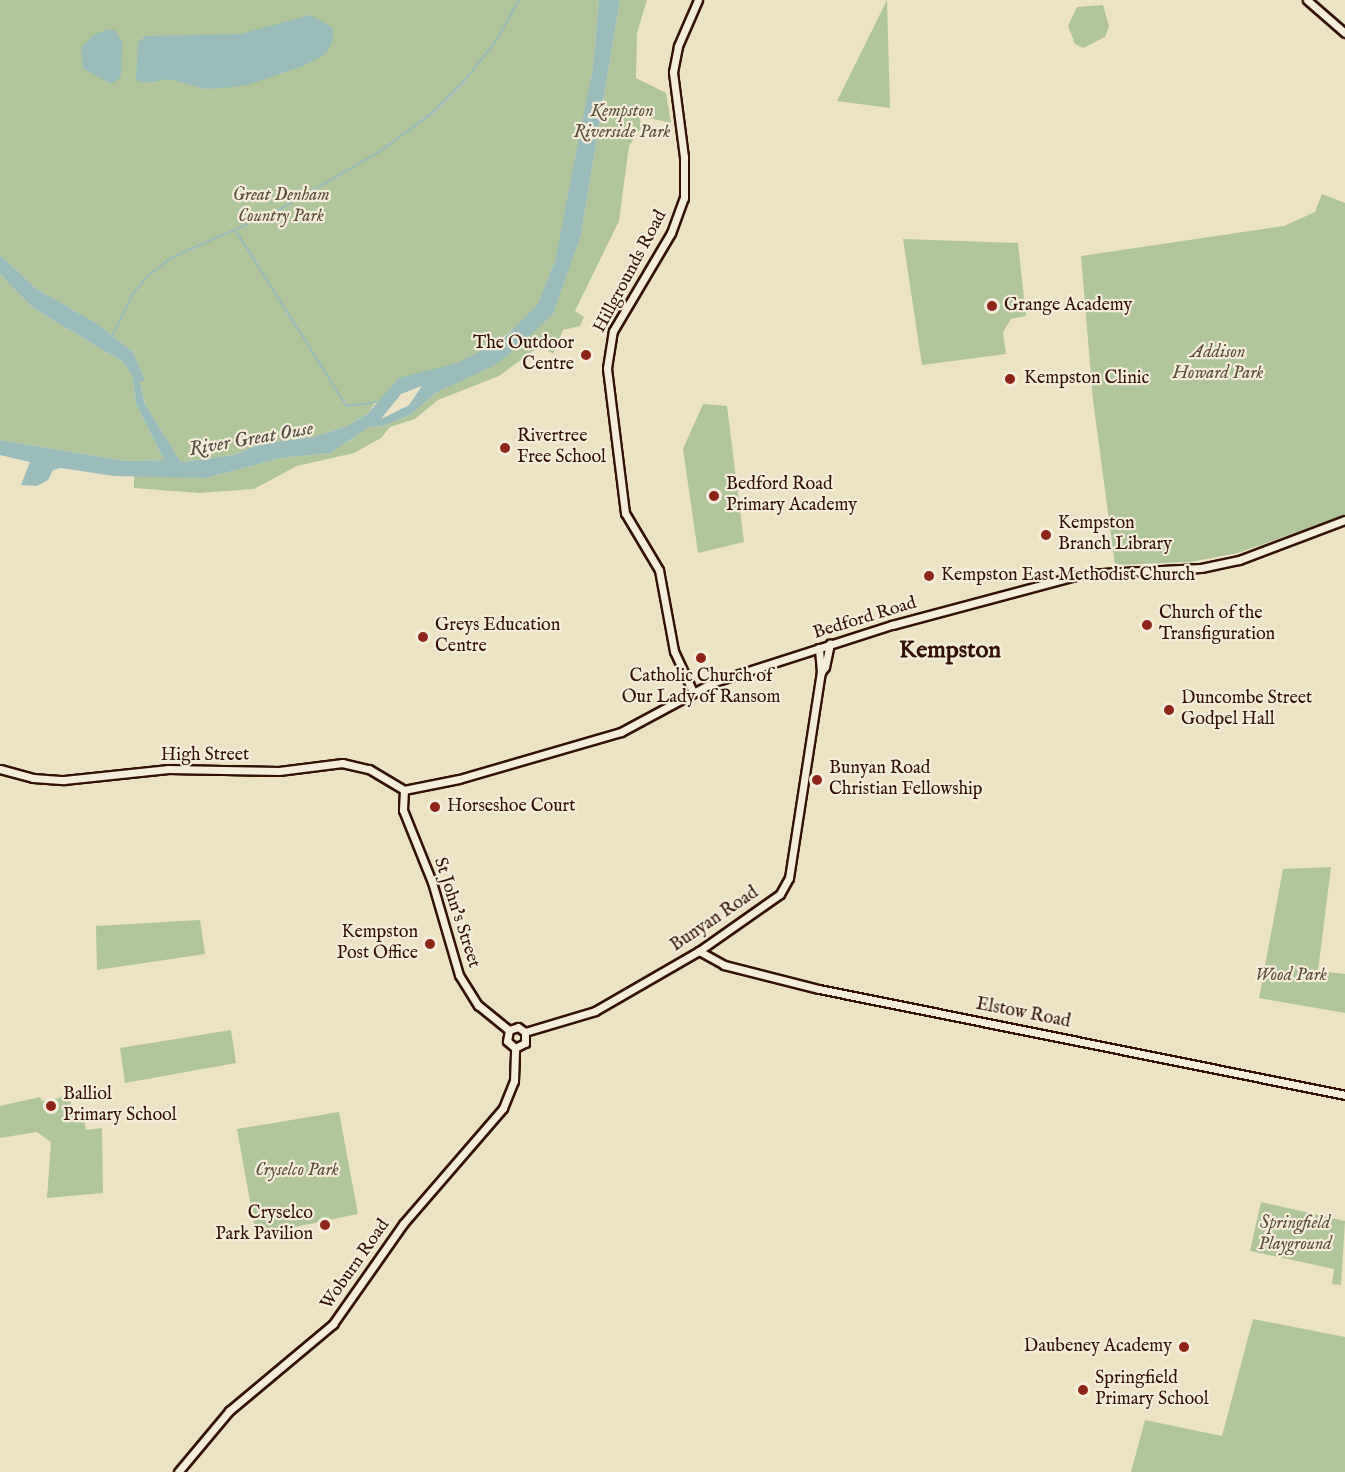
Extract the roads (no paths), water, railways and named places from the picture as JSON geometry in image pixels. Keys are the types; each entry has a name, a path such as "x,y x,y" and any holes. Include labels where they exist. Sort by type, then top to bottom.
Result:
{"main road":[{"name":"Hillgrounds Road","path":"693,692 674,651 663,579 625,513 607,368 613,331 671,233 684,198 686,173 673,72 681,36 698,0"},
{"path":"1307,0 1345,33"},
{"name":"Bedford Road","path":"404,790 459,779 621,732 693,692 830,644 1082,574 1201,568 1239,560 1345,520"},
{"name":"Bunyan Road","path":"820,672 825,667 830,644"},
{"name":"Bunyan Road","path":"525,1032 596,1011 699,951 762,909 786,886 820,672 819,648"},
{"name":"High Street","path":"0,769 33,778 64,780 168,769 279,771 342,763 369,769 404,790"},
{"name":"St John's Street","path":"404,790 402,800 406,820 432,882 459,975 478,1005 508,1030"},
{"name":"Elstow Road","path":"699,951 724,965 819,989 1345,1095"},
{"path":"518,1027 525,1032 525,1043 515,1048 507,1041 508,1030 518,1027"},
{"name":"Woburn Road","path":"178,1472 229,1411 333,1324 403,1224 503,1108 514,1081 515,1048"}],"water":[{"path":"599,0 620,0 581,235 553,314 512,352 493,366 437,392 410,415 383,426 369,427 330,453 281,458 206,478 114,476 61,468 53,470 48,480 37,486 21,485 30,462 0,455 0,440 126,461 164,460 136,404 132,375 123,362 33,308 0,274 0,255 37,289 96,323 133,352 145,380 140,382 145,404 181,462 234,455 260,444 314,437 347,426 367,414 399,378 457,363 502,340 537,305 555,261 593,67","holes":["422,386 409,405 381,419 401,394"]},
{"path":"310,15 333,28 333,40 326,54 303,66 247,85 223,88 205,89 168,79 147,83 136,80 138,43 145,36 241,34"},
{"path":"115,30 122,41 121,77 111,84 83,68 81,48 95,34"}],"waterway":[{"path":"113,335 132,295 148,276 171,258 277,211 379,152 431,114 466,79 496,41 519,0"},
{"path":"237,232 347,406 376,402"}],"place":[{"name":"Grange Academy","path":"992,306"},
{"name":"The Outdoor Centre","path":"586,355"},
{"name":"Kempston Clinic","path":"1010,379"},
{"name":"Rivertree Free School","path":"505,448"},
{"name":"Bedford Road Primary Academy","path":"714,496"},
{"name":"Kempston Branch Library","path":"1046,535"},
{"name":"Kempston East Methodist Church","path":"929,576"},
{"name":"Church of the Transfiguration","path":"1147,625"},
{"name":"Greys Education Centre","path":"423,637"},
{"name":"Catholic Church of Our Lady of Ransom","path":"701,658"},
{"name":"Duncombe Street Godpel Hall","path":"1169,710"},
{"name":"Bunyan Road Christian Fellowship","path":"817,780"},
{"name":"Horseshoe Court","path":"435,807"},
{"name":"Kempston Post Office","path":"430,944"},
{"name":"Balliol Primary School","path":"51,1106"},
{"name":"Cryselco Park Pavilion","path":"325,1225"},
{"name":"Daubeney Academy","path":"1184,1347"},
{"name":"Springfield Primary School","path":"1083,1390"}],"district":[{"name":"Kempston","path":"950,651"}],"park label":[{"name":"Kempston Riverside Park","path":"622,123"},
{"name":"Great Denham Country Park","path":"281,207"},
{"name":"Addison Howard Park","path":"1218,364"},
{"name":"Wood Park","path":"1291,976"},
{"name":"Cryselco Park","path":"297,1171"},
{"name":"Springfield Playground","path":"1295,1235"}],"water label":[{"name":"River Great Ouse","path":"251,439"}]}
